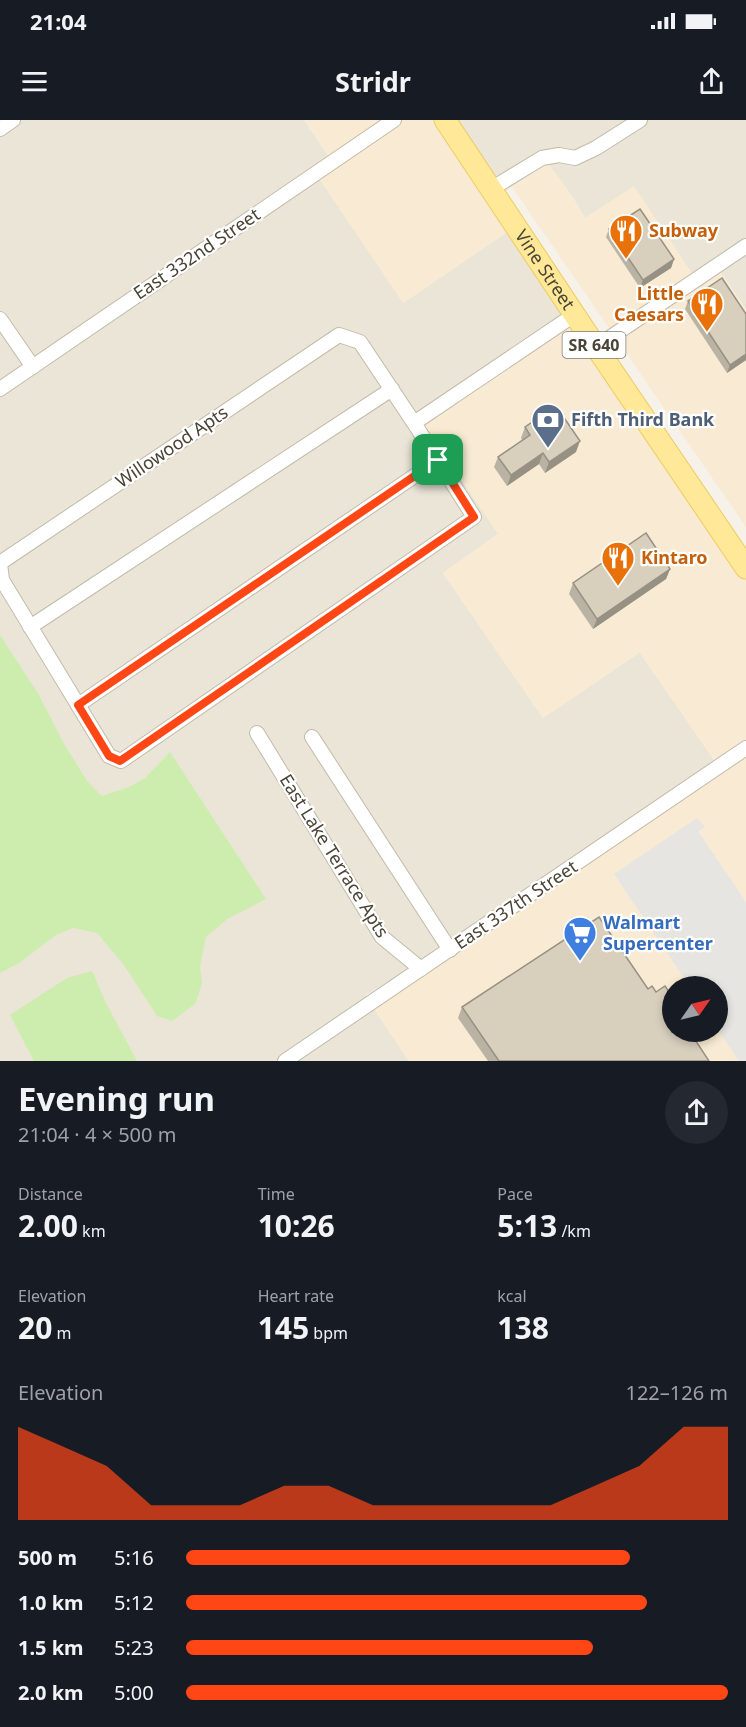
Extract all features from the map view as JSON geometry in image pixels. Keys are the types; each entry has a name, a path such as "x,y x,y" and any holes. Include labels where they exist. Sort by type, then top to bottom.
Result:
{"main road":[{"name":"Vine Street","path":"445,120 746,568"}],"street":[{"path":"0,129 13,120"},
{"name":"East 332nd Street","path":"0,389 394,120"},
{"path":"491,189 542,158 559,155 574,158 596,148 639,120"},
{"path":"596,347 746,246"},
{"path":"414,423 574,315"},
{"path":"0,319 33,367"},
{"name":"Willowood Apts","path":"339,335 360,342 392,389 474,517 120,761 109,756 2,580 0,563 339,335"},
{"path":"30,627 392,389"},
{"path":"78,705 438,460"},
{"name":"East Lake Terrace Apts","path":"257,733 382,937 421,969"},
{"path":"312,738 450,950"},
{"name":"East 337th Street","path":"285,1061 746,748"}],"shaded area":[{"path":"0,120 304,120 331,160 403,303 513,228 573,321 498,534 443,573 543,718 640,652 716,763 428,957 366,995 409,1061 0,1061"},
{"path":"304,120 390,120 331,160"},
{"path":"400,120 441,120 513,228 403,303 318,177"},
{"path":"454,120 746,120 746,309 721,273 701,287 634,187 585,218 548,163 504,192"},
{"path":"548,163 585,218 634,186 701,287 721,272 746,309 746,527 512,187"},
{"path":"573,321 746,575 746,743 716,763 639,652 543,718 443,573 498,534 423,423"},
{"path":"746,753 746,1061 409,1061 372,1006"},
{"path":"697,818 705,827 698,831 746,902 746,1061 739,1061 726,1042 728,976 683,976 614,874"}],"green space":[{"path":"0,635 39,695 63,742 87,781 102,796 129,787 145,778 170,752 266,899 227,919 206,937 200,966 202,984 195,1004 172,1021 157,1016 124,965 97,933 73,928 56,935 19,963 0,973"},
{"path":"92,971 137,1061 34,1061 10,1015 67,978"}],"building":[{"path":"640,209 674,259 643,280 609,229"},
{"path":"722,278 746,314 746,354 730,365 688,301"},
{"name":"Fifth Third Bank","path":"556,406 580,441 549,462 543,453 511,475 498,457 530,435 525,427"},
{"name":"Kintaro","path":"646,533 670,569 597,619 573,583"},
{"name":"Walmart Supercenter","path":"599,917 648,989 652,986 656,992 662,988 662,1042 697,1042 709,1061 499,1061 462,1007"}],"place":[{"name":"Subway","path":"626,260"},
{"name":"Little Caesars","path":"707,333"},
{"name":"Fifth Third Bank","path":"548,449"},
{"name":"Kintaro","path":"618,587"},
{"name":"Walmart Supercenter","path":"580,962"}],"route":[{"path":"438,460 474,517 120,761 109,756 78,705 438,460"}]}
